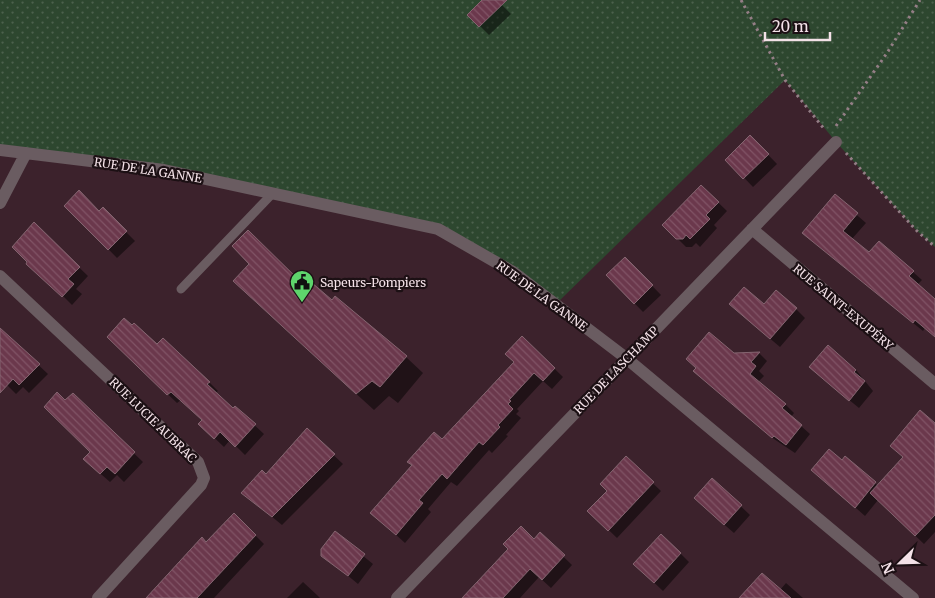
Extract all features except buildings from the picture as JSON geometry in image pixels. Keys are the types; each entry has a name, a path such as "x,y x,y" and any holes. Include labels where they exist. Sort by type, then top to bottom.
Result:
{"street":[{"name":"RUE DE LASCHAMP","path":"397,598 836,142"},
{"name":"RUE DE LA GANNE","path":"0,150 164,170 438,229 513,272 626,358 913,598"},
{"path":"0,202 26,153"},
{"name":"RUE SAINT-EXUPÉRY","path":"752,229 935,384"},
{"name":"RUE LUCIE AUBRAC","path":"0,276 198,462 204,478 202,485 98,598"}],"lane":[{"path":"181,289 273,193"}],"path":[{"path":"835,128 866,85 920,0"}],"green space":[{"path":"0,0 935,0 935,247 916,230 836,142 785,80 556,304 438,229 164,170 0,150"}],"place":[{"name":"Sapeurs-Pompiers","path":"302,303"}]}
